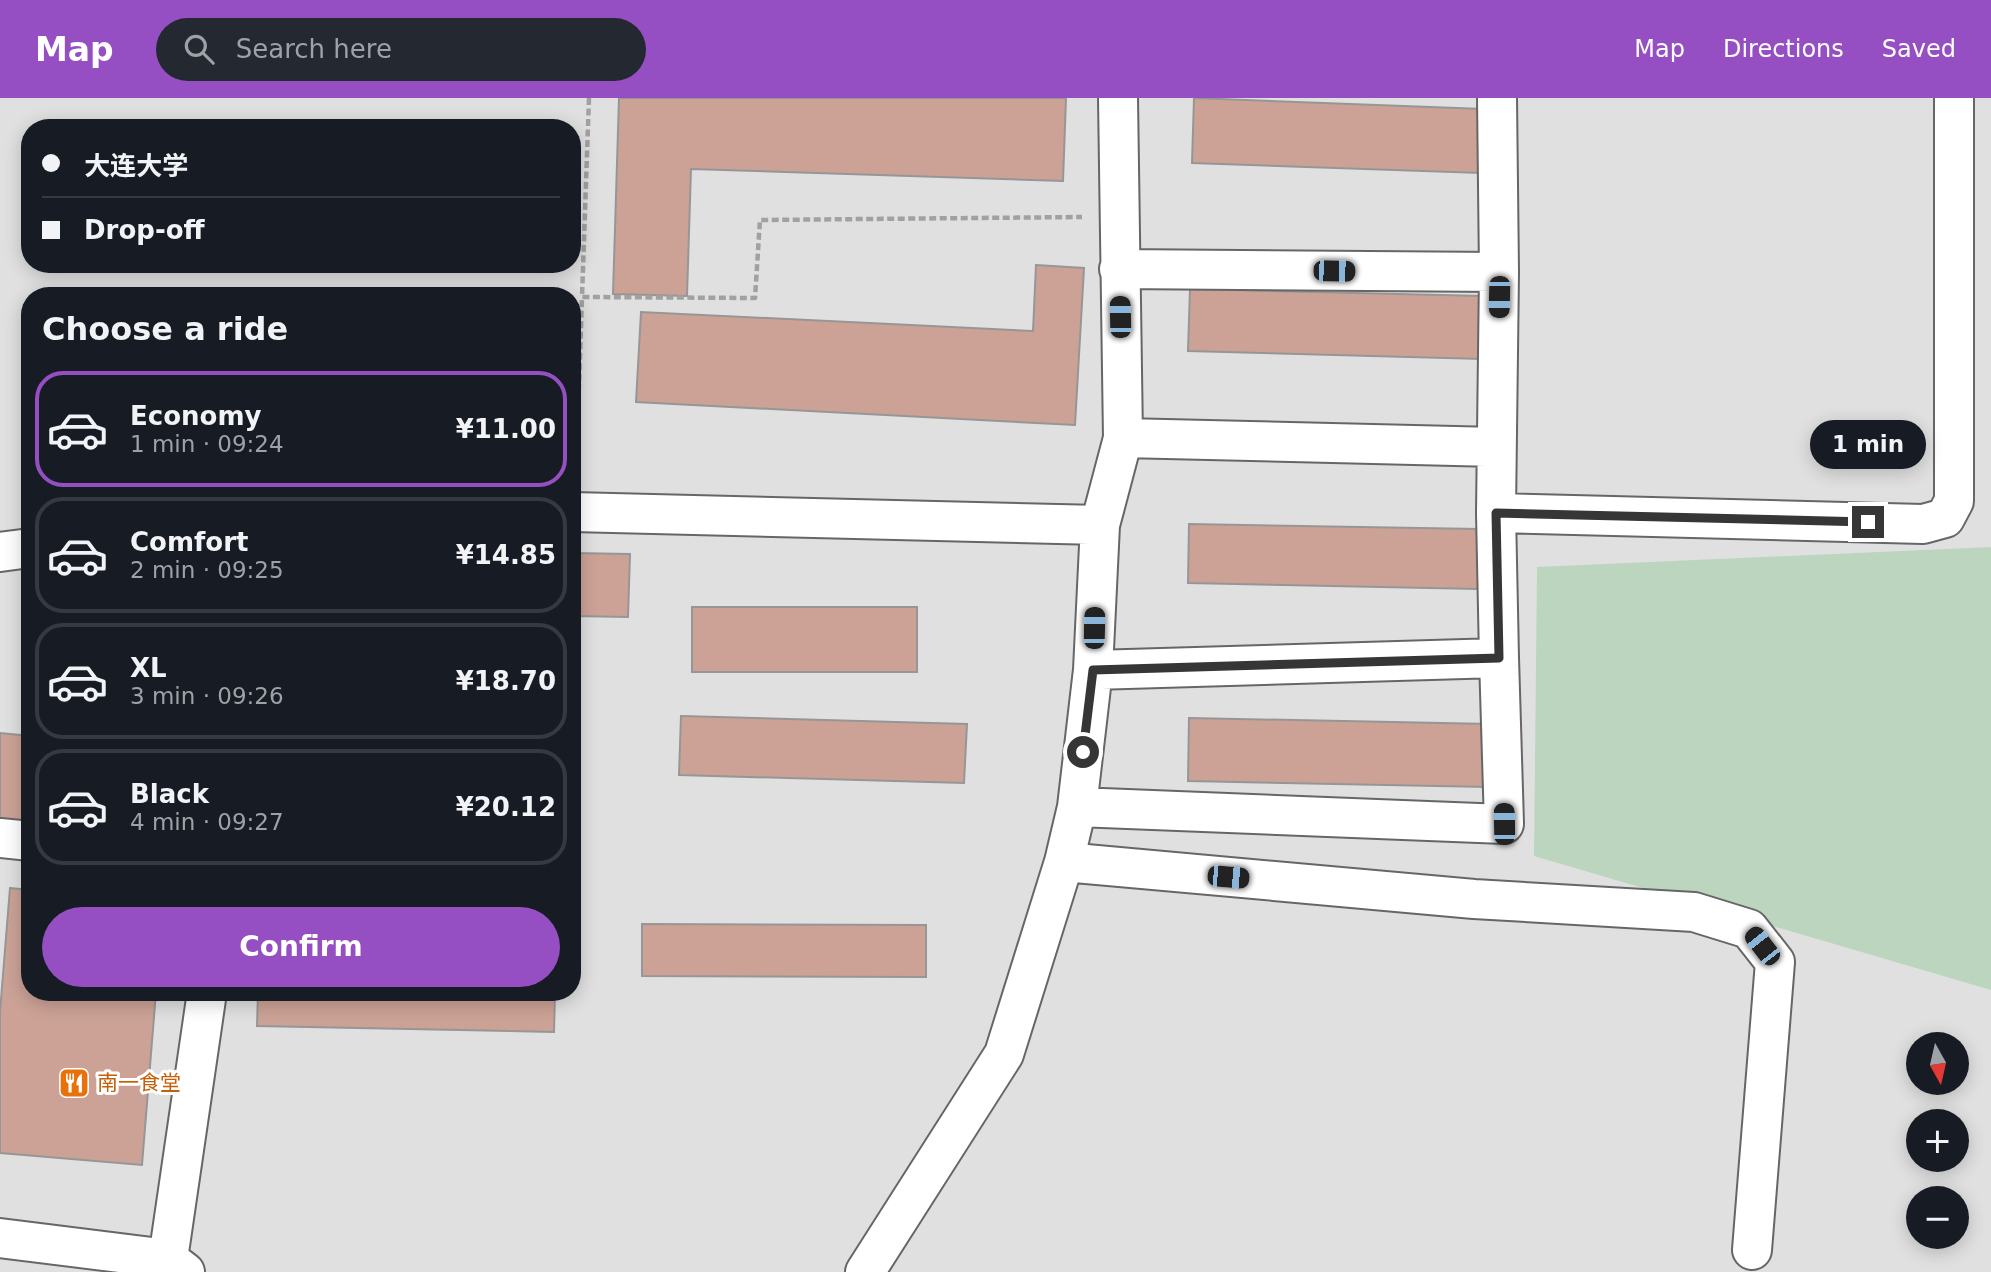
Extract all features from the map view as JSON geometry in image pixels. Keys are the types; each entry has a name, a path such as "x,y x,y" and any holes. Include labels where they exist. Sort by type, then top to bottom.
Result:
{"lane":[{"path":"865,1272 1004,1054 1064,862 1077,807 1093,670 1100,525 1123,438 1118,98"},
{"path":"1077,807 1504,824 1496,513 1499,272 1497,98"},
{"path":"1496,513 1923,524 1945,518 1954,501 1954,98"},
{"path":"1119,269 1499,272"},
{"path":"1123,438 1496,447"},
{"path":"581,512 1100,525"},
{"path":"0,552 21,549"},
{"path":"1093,670 1499,658"},
{"path":"0,838 21,840"},
{"path":"1064,862 1474,899 1694,912 1749,929 1775,962 1752,1250"},
{"path":"0,1238 176,1265 206,1001"}],"path":[{"path":"581,344 589,98"},
{"path":"582,297 755,298 760,220 1118,216"}],"green space":[{"path":"1991,547 1991,990 1534,856 1537,567"}],"building":[{"path":"619,98 1066,98 1063,181 691,169 687,296 613,294"},
{"path":"1194,98 1483,109 1481,173 1192,163"},
{"path":"1036,265 1084,268 1075,425 636,402 641,312 1033,331"},
{"path":"1190,289 1483,296 1482,359 1188,351"},
{"path":"1189,524 1479,529 1478,589 1188,583"},
{"path":"581,553 630,554 628,617 581,616"},
{"path":"692,607 917,607 917,672 692,672"},
{"path":"681,716 967,724 964,783 679,775"},
{"path":"1189,718 1490,724 1488,787 1188,781"},
{"path":"0,733 21,735 21,822 0,819"},
{"name":"南一食堂","path":"10,888 21,889 21,1001 155,1001 142,1165 0,1153 0,1012"},
{"path":"642,924 926,925 926,977 642,976"},
{"path":"258,1001 555,1001 554,1032 257,1026"}],"place":[{"name":"南一食堂","path":"74,1083"}],"route":[{"path":"1083,752 1093,670 1499,658 1496,513 1868,522"}]}
